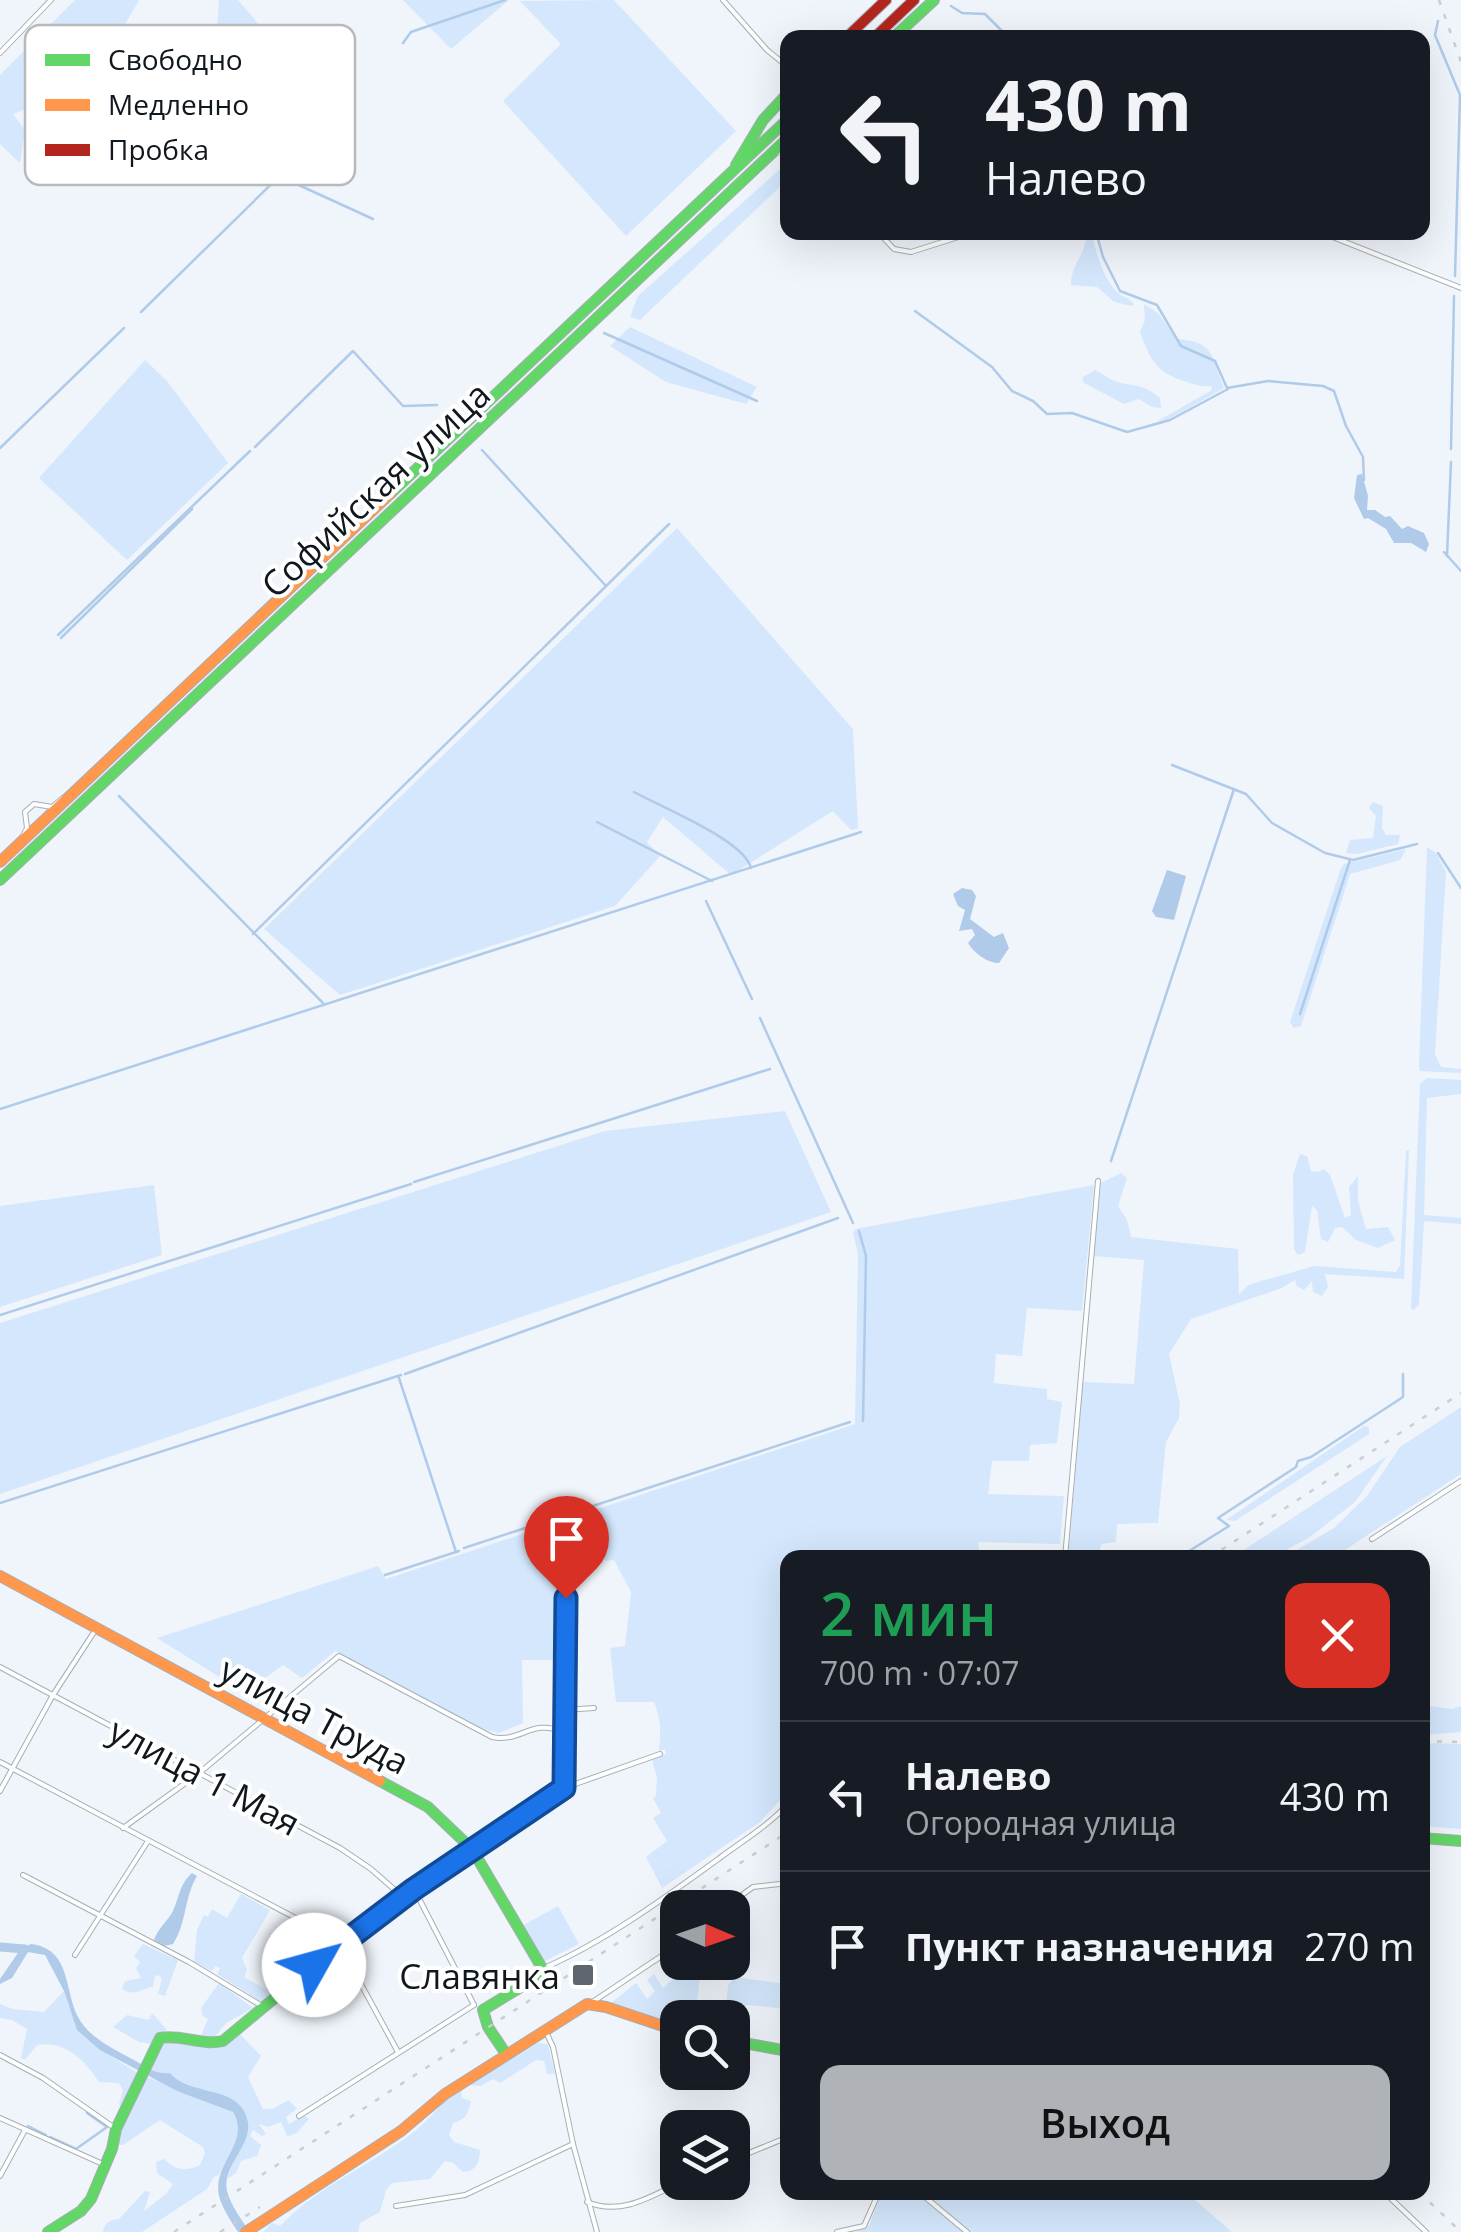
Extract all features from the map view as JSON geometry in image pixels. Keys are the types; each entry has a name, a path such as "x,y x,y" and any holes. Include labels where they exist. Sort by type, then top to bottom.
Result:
{"main road":[{"path":"854,30 886,0"},
{"path":"882,30 914,0"},
{"path":"902,30 934,0"},
{"name":"Софийская улица","path":"732,172 763,120 780,102"},
{"name":"Софийская улица","path":"0,862 780,127"},
{"name":"Софийская улица","path":"0,880 780,146"},
{"name":"улица Труда","path":"0,1576 428,1807 472,1849 542,1968"},
{"path":"1430,1839 1461,1841"},
{"path":"48,2232 81,2212 91,2199 116,2129 156,2042 165,2036 215,2044 230,2036 341,1943 472,1849"},
{"path":"506,2054 478,2007 534,1979 542,1968"},
{"path":"246,2232 401,2131 456,2087 588,2004 604,2004 660,2027"},
{"path":"750,2044 780,2050"}],"street":[{"path":"27,25 52,0"},
{"path":"723,0 780,61"},
{"path":"0,53 25,28"},
{"path":"772,154 780,152"},
{"path":"886,240 894,249 911,252 949,240"},
{"path":"1340,240 1461,288"},
{"path":"0,862 24,835 25,812 34,804 52,806 81,786"},
{"path":"1067,1550 1098,1182"},
{"path":"1372,1539 1461,1481"},
{"path":"564,1788 566,1560"},
{"path":"0,1791 53,1695 96,1629"},
{"path":"123,1828 198,1774 340,1656 492,1738 512,1737 537,1726 563,1732"},
{"name":"улица 1 Мая","path":"0,1667 340,1848 402,1897"},
{"path":"563,1710 594,1708"},
{"path":"472,1849 564,1788 660,1754"},
{"path":"0,1762 341,1943 398,2052"},
{"path":"542,1968 648,1907 780,1812"},
{"path":"76,1954 148,1841"},
{"path":"23,1875 189,1962 262,2006"},
{"path":"748,1890 780,1883"},
{"path":"299,2116 398,2052 478,2007 414,1889"},
{"path":"588,2004 660,1957"},
{"path":"545,2030 552,2046 587,2202 598,2232"},
{"path":"0,2055 43,2078 116,2129"},
{"path":"0,2118 105,2166"},
{"path":"0,2176 25,2130"},
{"path":"750,2153 780,2140"},
{"path":"396,2206 465,2195 572,2144"},
{"path":"587,2202 602,2208 628,2207 660,2192"},
{"path":"864,2226 875,2200"},
{"path":"929,2200 967,2232"},
{"path":"1392,2200 1426,2232"},
{"path":"837,2232 864,2226"},
{"path":"864,2226 870,2232"}],"shaded area":[{"path":"75,0 139,0 125,25 50,25"},
{"path":"219,0 238,0 259,25 217,25"},
{"path":"403,0 509,0 451,49"},
{"path":"614,0 736,131 626,236 503,101 561,44 520,1"},
{"path":"25,50 25,109 13,114 25,130 20,163 0,144 0,75"},
{"path":"780,169 780,187 640,320 630,317 638,296"},
{"path":"1085,240 1094,240 1110,283 1116,292 1132,301 1132,306 1114,302 1097,287 1071,285"},
{"path":"1144,304 1158,313 1176,339 1205,347 1214,359 1224,388 1169,419 1156,422 1212,390 1211,386 1199,386 1168,374 1156,364 1140,332 1145,320"},
{"path":"630,327 757,387 746,404 666,382 610,346"},
{"path":"145,360 167,381 228,463 127,560 39,478"},
{"path":"1095,370 1117,382 1153,393 1160,398 1161,408 1139,399 1124,404 1084,383 1082,378"},
{"path":"1362,474 1367,510 1390,516 1402,529 1408,526 1424,533 1429,544 1426,552 1411,543 1394,543 1386,529 1364,519 1354,498 1357,475"},
{"path":"677,528 853,729 858,828 851,830 833,811 731,875 663,817 647,842 660,856 615,906 340,995 264,929"},
{"path":"1373,802 1383,806 1382,828 1386,835 1400,835 1398,844 1346,853 1350,840 1373,838 1376,816 1369,808"},
{"path":"1427,847 1436,853 1446,872 1435,1054 1441,1067 1461,1069 1461,1073 1420,1071 1419,1067"},
{"path":"1406,849 1400,860 1350,874 1301,1026 1294,1028 1290,1022 1341,868"},
{"path":"1167,870 1186,876 1174,920 1156,917 1152,911"},
{"path":"962,888 972,890 976,896 970,919 994,937 1003,933 1009,948 999,963 977,954 971,947 968,943 975,935 972,929 959,931 965,910 958,906 953,894"},
{"path":"1427,1078 1461,1080 1461,1094 1427,1098 1424,1215 1461,1218 1461,1224 1424,1221 1419,1305 1413,1310 1420,1084"},
{"path":"785,1111 831,1212 0,1494 0,1323 605,1131"},
{"path":"1409,1150 1404,1279 1325,1274 1328,1287 1322,1296 1313,1292 1312,1281 1304,1290 1295,1280 1191,1319 1169,1354 1180,1404 1179,1418 1166,1442 1158,1523 1117,1524 1116,1542 1102,1544 1100,1550 1069,1550 1083,1382 1134,1384 1144,1260 1093,1256 1101,1183 1121,1173 1127,1178 1118,1206 1131,1237 1238,1249 1239,1295 1248,1285 1314,1266 1396,1272 1400,1265"},
{"path":"1300,1154 1307,1156 1311,1171 1324,1169 1330,1175 1345,1218 1351,1215 1349,1187 1358,1176 1358,1201 1366,1229 1388,1227 1395,1240 1378,1248 1356,1240 1342,1227 1335,1228 1328,1242 1321,1239 1317,1210 1312,1206 1305,1252 1298,1255 1294,1249 1293,1175"},
{"path":"154,1185 162,1255 0,1307 0,1206"},
{"path":"1094,1185 1082,1311 1027,1308 1022,1356 996,1354 994,1383 1047,1389 1047,1399 1062,1402 1057,1443 1030,1445 1029,1461 992,1461 988,1494 1064,1496 1060,1544 978,1542 979,1550 780,1550 780,1801 760,1822 662,1888 646,1857 667,1841 653,1818 661,1813 653,1798 657,1777 652,1760 666,1754 665,1749 659,1751 658,1714 654,1702 616,1702 610,1648 625,1646 631,1592 614,1560 606,1561 599,1556 571,1560 568,1522 561,1660 522,1660 523,1723 499,1733 482,1729 335,1651 302,1678 283,1665 245,1693 157,1638 378,1566 386,1579 855,1424 855,1229"},
{"path":"1461,1407 1461,1474 1345,1550 1297,1550 1334,1528 1367,1496 1400,1447"},
{"path":"1364,1426 1369,1427 1369,1434 1235,1521 1226,1520"},
{"path":"1387,1456 1355,1502 1310,1537 1286,1550 1244,1550"},
{"path":"1430,1706 1461,1706 1461,1732 1430,1734"},
{"path":"1430,1743 1461,1744 1461,1829 1430,1827"},
{"path":"192,1873 197,1876 181,1927 173,1944 164,1946 154,1940"},
{"path":"241,1894 270,1910 242,1958 247,1970 244,1977 265,1989 287,1967 295,1972 261,2002 217,1974 220,1968 215,1966 212,1971 194,1962 197,1930 204,1915 208,1917 212,1909 227,1918"},
{"path":"558,1906 579,1944 545,1961 522,1926"},
{"path":"31,1944 44,1947 60,1962 78,2017 95,2037 151,2070 170,2073 187,2085 238,2103 248,2122 248,2132 230,2170 227,2191 250,2232 238,2232 219,2196 221,2173 237,2134 233,2112 177,2091 100,2050 77,2030 64,1991 45,1955 28,1952 12,1978 0,1984 20,1950"},
{"path":"143,1944 178,1960 165,1996 158,1994 162,1978 158,1975 153,1987 135,1992 122,1989 125,1981 141,1978 136,1968 140,1962 134,1956"},
{"path":"654,1974 663,1988 672,1980 700,1980 697,2000 660,2000 660,2023 611,2003 636,1983 647,1999 655,1991 647,1980"},
{"path":"732,1980 780,1983 780,2008 750,2005 750,2000 727,2000"},
{"path":"219,1983 253,2008 226,2023 213,2039 200,2038 208,2019 201,2008"},
{"path":"64,1991 75,2019 91,2040 138,2073 122,2110 119,2104 123,2090 119,2083 99,2082 81,2060 57,2046 37,2045 25,2060 21,2058 27,2029 0,2018 0,2004 44,2012"},
{"path":"152,2013 167,2030 152,2044 139,2042 113,2027 127,2015 149,2020"},
{"path":"238,2032 261,2056 248,2077 263,2109 289,2100 297,2109 286,2117 289,2124 304,2115 309,2119 297,2133 287,2136 281,2122 268,2127 259,2124 266,2134 262,2136 253,2130 250,2136 261,2145 257,2156 241,2161 236,2173 227,2179 248,2119 243,2111 222,2096 149,2069 163,2040 180,2037 210,2047"},
{"path":"538,2043 548,2044 555,2074 547,2074 544,2061 536,2060 500,2083 493,2079 481,2086 469,2085"},
{"path":"145,2076 233,2112 237,2137 219,2175 207,2189 142,2232 103,2232 106,2224 119,2219 145,2191 150,2192 144,2211 166,2194 173,2184 157,2173 156,2162 164,2159 177,2168 190,2169 200,2165 205,2153 203,2147 160,2120 123,2145 116,2145"},
{"path":"461,2088 462,2098 471,2101 470,2106 464,2118 453,2123 449,2135 454,2142 480,2150 474,2168 463,2172 445,2161 430,2179 392,2183 380,2212 360,2223 358,2232 263,2232 272,2223 280,2226 328,2187 399,2143"},
{"path":"879,2200 1195,2200 1232,2232 856,2232 869,2226"}],"waterway":[{"path":"403,43 411,32 505,0"},
{"path":"951,6 962,13 985,14 1001,30"},
{"path":"1438,21 1435,35 1460,95 1455,276"},
{"path":"141,312 270,185"},
{"path":"299,185 373,219"},
{"path":"1098,240 1120,291 1157,305 1181,346 1215,361 1227,388 1268,381 1323,386 1334,391 1346,426 1363,457 1364,480"},
{"path":"1451,449 1454,296"},
{"path":"915,311 992,367 1012,391 1033,401 1047,414 1072,413 1127,432 1170,420 1228,389"},
{"path":"0,448 124,328"},
{"path":"604,333 757,401"},
{"path":"255,447 353,351 403,406 437,405"},
{"path":"482,450 606,586"},
{"path":"58,635 250,451"},
{"path":"1447,556 1451,462"},
{"path":"61,638 192,509"},
{"path":"253,934 669,524"},
{"path":"1444,552 1461,571"},
{"path":"1172,765 1246,794 1272,823 1325,853 1353,860 1417,844"},
{"path":"1111,1161 1234,789"},
{"path":"634,792 734,846 751,868"},
{"path":"119,796 323,1003"},
{"path":"597,822 712,881"},
{"path":"0,1109 861,832"},
{"path":"1438,853 1461,888"},
{"path":"1300,1014 1350,860"},
{"path":"706,901 752,999"},
{"path":"760,1018 853,1223"},
{"path":"414,1182 770,1069"},
{"path":"0,1315 411,1184"},
{"path":"405,1374 838,1218"},
{"path":"859,1231 866,1256 863,1421"},
{"path":"1191,1550 1229,1526 1218,1518 1296,1467 1298,1461 1311,1457 1403,1397 1403,1374"},
{"path":"0,1503 401,1375"},
{"path":"399,1378 456,1552"},
{"path":"464,1548 850,1422"},
{"path":"385,1575 459,1551"},
{"path":"0,1947 25,1949"},
{"path":"50,2137 76,2149 107,2127 87,2113"},
{"path":"28,2126 46,2135"}],"railway":[{"path":"1439,0 1461,62"},
{"path":"1221,1550 1461,1393"},
{"path":"1430,1741 1461,1742"},
{"path":"174,2232 780,1837"},
{"path":"1427,2200 1461,2232"},
{"path":"220,2232 260,2207"}],"traffic: fast":[{"path":"902,30 934,0"},
{"path":"736,165 763,120 780,102"},
{"path":"391,493 780,127"},
{"path":"0,880 780,146"},
{"path":"380,1781 428,1807 472,1849 542,1968 534,1979 483,2010 488,2027 506,2054"},
{"path":"1430,1839 1461,1841"},
{"path":"48,2232 81,2211 91,2199 116,2129 160,2038 223,2041 342,1942 472,1849"},
{"path":"750,2044 780,2050"}],"traffic: slow":[{"path":"0,862 391,493"},
{"path":"0,1576 380,1781"},
{"path":"246,2232 401,2131 445,2094 587,2004 660,2025"}],"traffic: jam":[{"path":"854,30 886,0"},
{"path":"882,30 914,0"}],"place":[{"name":"Славянка","path":"583,1975"}],"route":[{"path":"314,1965 414,1889 564,1788 566,1598"}]}
